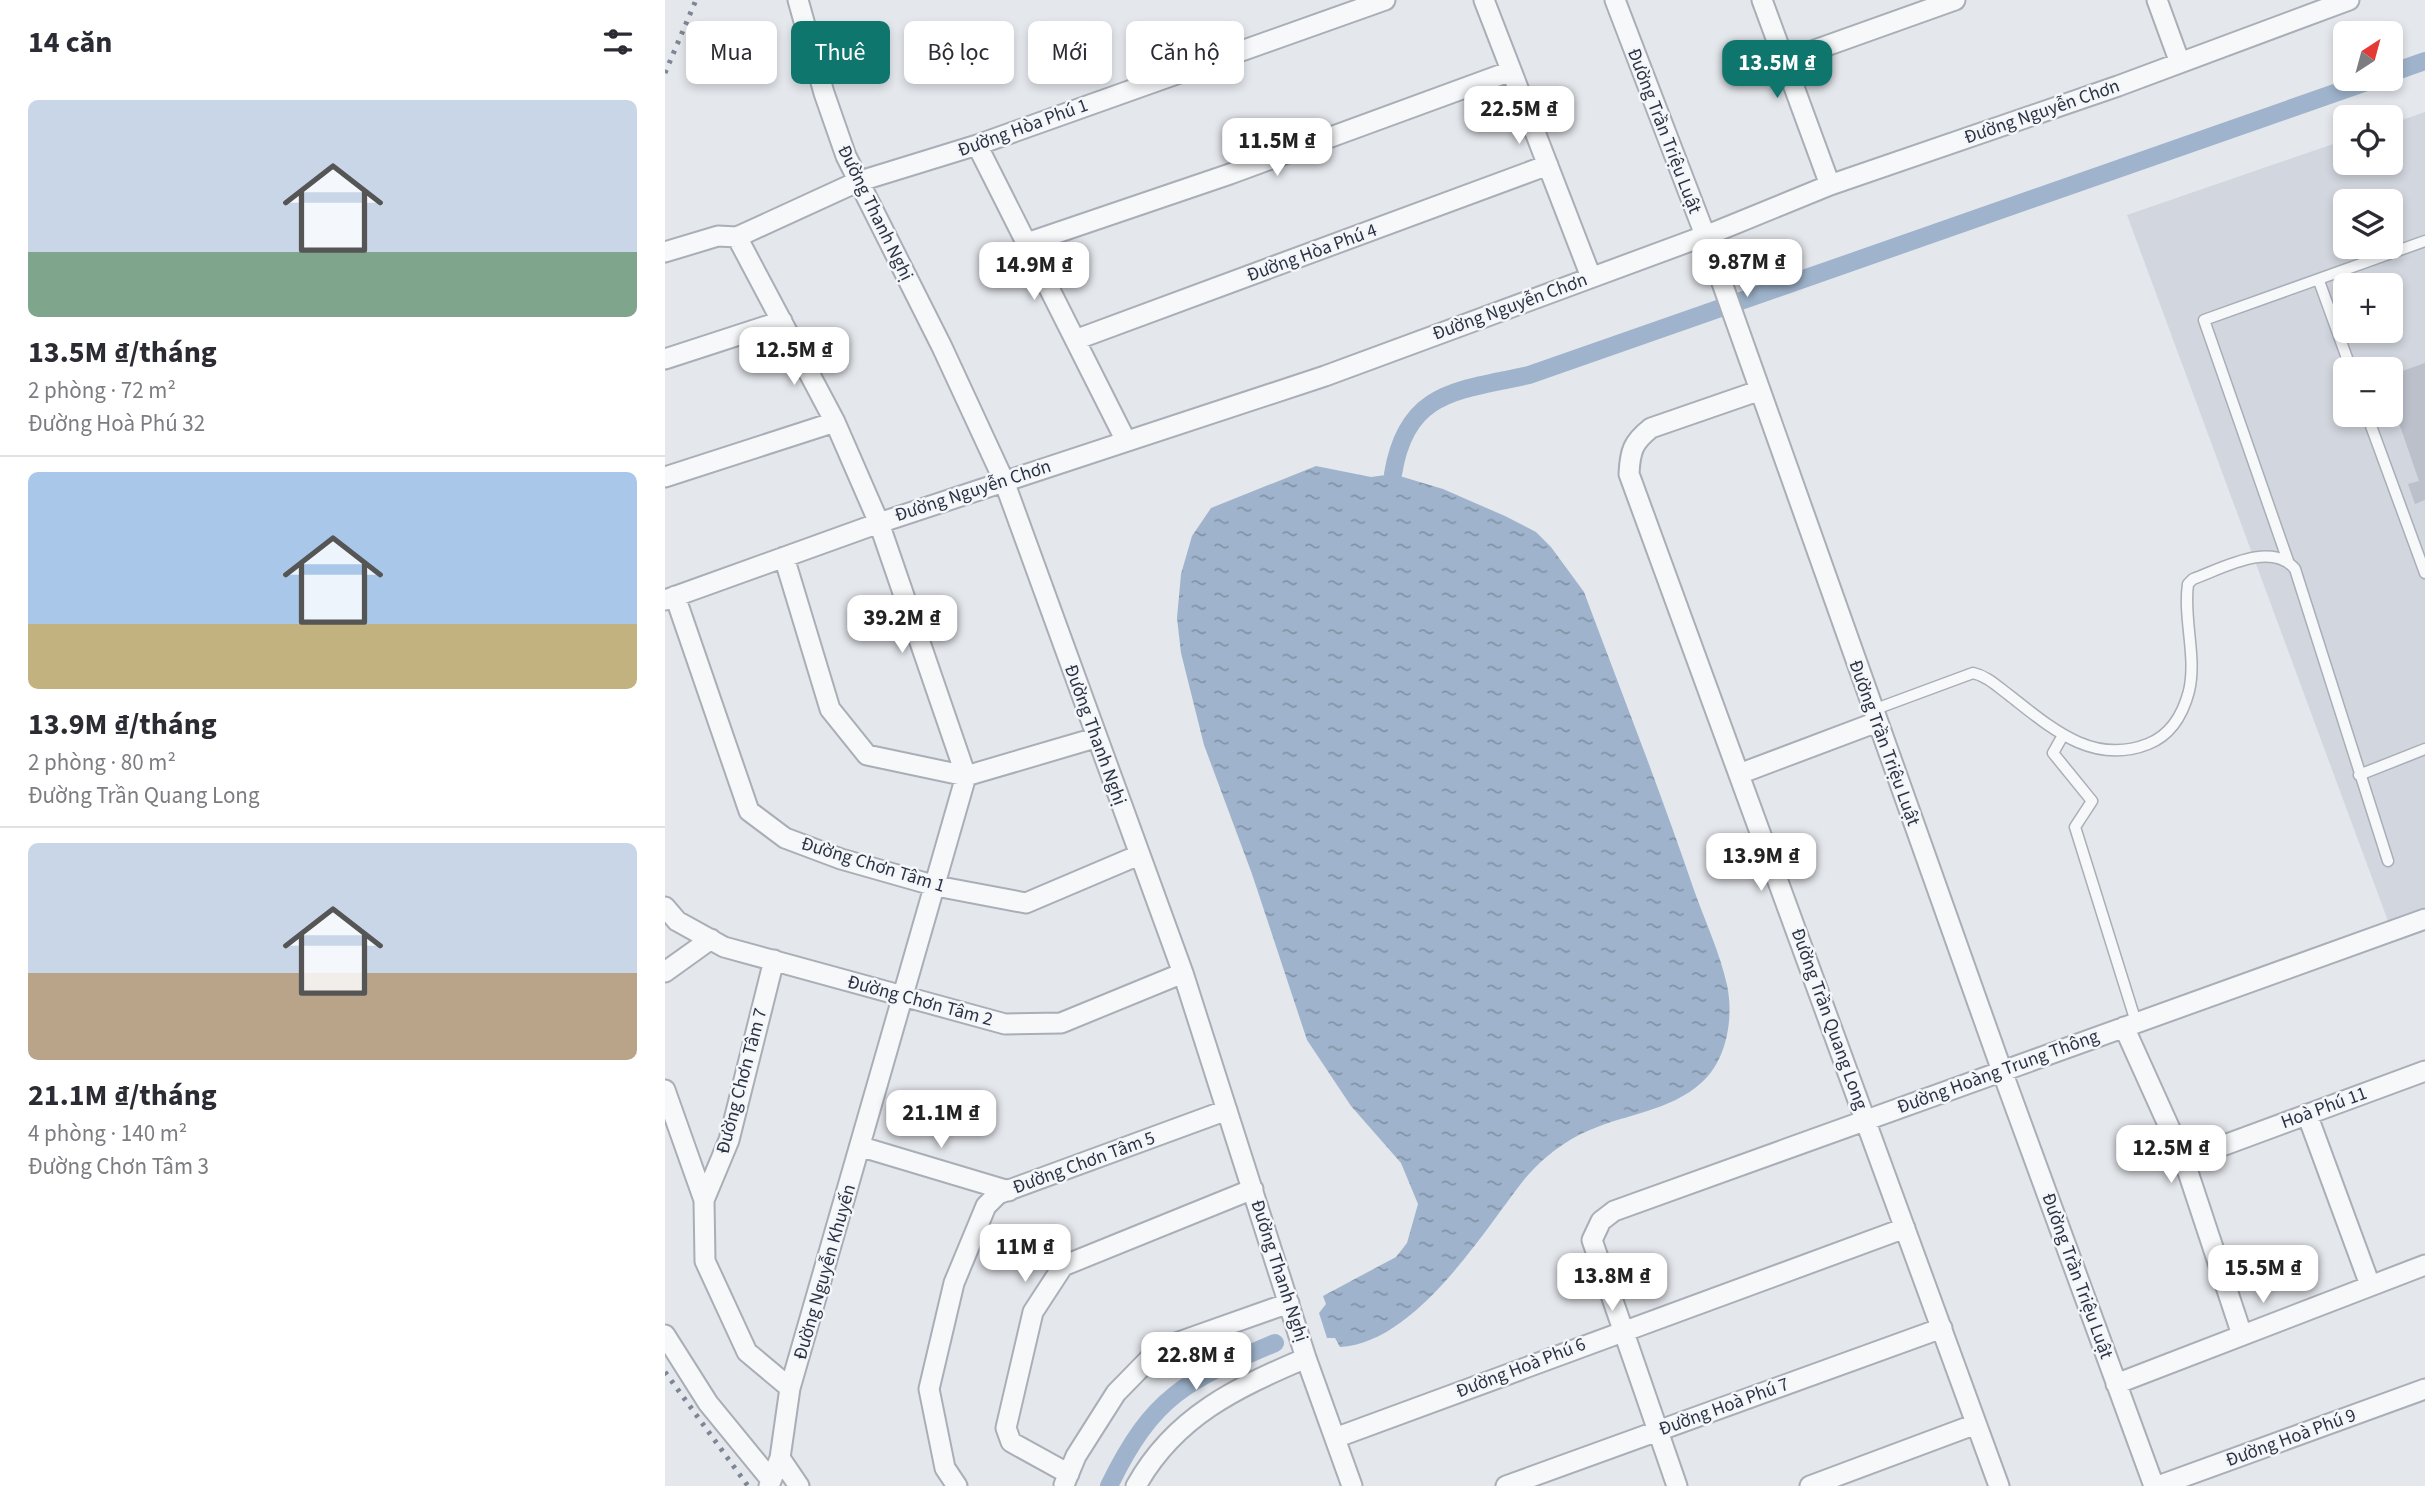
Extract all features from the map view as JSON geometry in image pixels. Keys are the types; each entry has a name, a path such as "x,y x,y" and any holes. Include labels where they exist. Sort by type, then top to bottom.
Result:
{"street":[{"name":"Đường Thanh Nghị","path":"798,0 824,93 857,183 942,346 1004,481 1095,738 1183,973 1306,1358 1352,1486"},
{"name":"Đường Hòa Phú 1","path":"857,183 977,145 1385,0"},
{"path":"1484,0 1591,277"},
{"name":"Đường Trần Triệu Luật","path":"1615,0 1705,235 1710,256 2002,1071 2156,1486"},
{"path":"1762,0 1830,186"},
{"path":"1784,61 1955,0"},
{"path":"2157,0 2180,63"},
{"name":"Đường Nguyễn Chơn","path":"670,598 879,523 1325,376 1830,186 2180,63 2349,0"},
{"path":"1027,243 1230,174 1511,71"},
{"path":"977,145 1126,441"},
{"name":"Đường Hòa Phú 4","path":"1075,340 1548,165"},
{"path":"665,252 718,236 737,237 857,183"},
{"path":"737,237 835,422 879,523 966,776"},
{"path":"665,359 782,321"},
{"name":"Đường Trần Quang Long","path":"1758,391 1651,428 1638,438 1630,451 1629,474 1999,1486"},
{"path":"665,477 835,422"},
{"path":"785,557 831,709 867,755 966,776 1095,738"},
{"name":"Đường Chơn Tâm 1","path":"670,598 749,811 785,838 841,859 936,886 1025,903 1139,855"},
{"path":"1739,774 1875,716"},
{"name":"Đường Nguyễn Khuyến","path":"770,1483 780,1458 790,1388 862,1147 966,776"},
{"name":"Đường Chơn Tâm 2","path":"665,907 677,921 724,947 1005,1024 1061,1023 1183,973"},
{"name":"Đường Hoàng Trung Thông","path":"1677,1486 1592,1240 1601,1220 1614,1211 2425,919"},
{"path":"665,972 711,939"},
{"name":"Đường Chơn Tâm 7","path":"704,1200 729,1140 775,960"},
{"path":"2130,1025 2184,1160 2242,1335"},
{"name":"Hoà Phú 11","path":"2184,1160 2425,1071"},
{"path":"665,1090 704,1200 705,1261 747,1352 790,1388"},
{"name":"Đường Chơn Tâm 5","path":"957,1486 945,1468 929,1389 954,1283 986,1206 998,1194 1227,1110"},
{"path":"2307,1114 2369,1286"},
{"path":"862,1147 1009,1191"},
{"path":"1252,1189 1063,1266 1033,1312 1006,1428 1010,1442 1067,1480 1076,1455 1116,1394 1159,1349 1289,1303"},
{"name":"Đường Hoà Phú 6","path":"1335,1438 1905,1228"},
{"path":"2116,1384 2425,1265"},
{"name":"Đường Hoà Phú 7","path":"1506,1486 1942,1328"},
{"path":"665,1335 708,1403 770,1483"},
{"path":"1136,1486 1148,1465 1179,1430 1238,1387 1306,1358"},
{"name":"Đường Hoà Phú 9","path":"2156,1486 2425,1389"},
{"path":"1810,1486 1976,1424"},
{"path":"780,1458 799,1486"}],"lane":[{"path":"2388,861 2295,569 2288,561 2204,320 2425,241"},
{"path":"2319,281 2347,357"},
{"path":"2372,427 2425,573"},
{"path":"1875,716 1973,673 1991,681 2062,737 2114,750 2136,749 2158,740 2173,727 2184,709 2189,688 2187,584 2193,579 2259,556 2271,555 2288,561"},
{"path":"2062,737 2053,753 2092,801 2075,827 2130,1025"},
{"path":"2359,775 2425,749"}],"shaded area":[{"path":"2425,112 2425,907 2388,921 2127,215 2333,144 2333,175 2403,175 2403,120"}],"water":[{"path":"1316,466 1371,477 1393,474 1443,489 1536,532 1551,547 1584,592 1716,949 1727,985 1730,1011 1722,1051 1710,1074 1701,1083 1676,1100 1590,1130 1553,1151 1523,1181 1444,1283 1420,1307 1394,1327 1368,1341 1340,1347 1335,1338 1327,1338 1319,1313 1326,1304 1323,1296 1396,1257 1407,1243 1418,1204 1401,1163 1351,1106 1307,1040 1252,874 1204,745 1181,653 1177,618 1181,574 1192,536 1211,508"}],"building":[{"path":"2425,363 2425,500 2415,504 2408,484 2419,481 2400,427 2403,427 2403,371"}],"waterway":[{"path":"2403,69 2425,61"},
{"path":"1393,474 1400,446 1410,425 1424,410 1459,391 1529,375 2341,91"},
{"path":"1109,1486 1141,1431 1157,1411 1175,1395 1218,1369 1275,1343"}],"railway":[{"path":"665,73 696,0"},
{"path":"665,1372 748,1486"}]}
